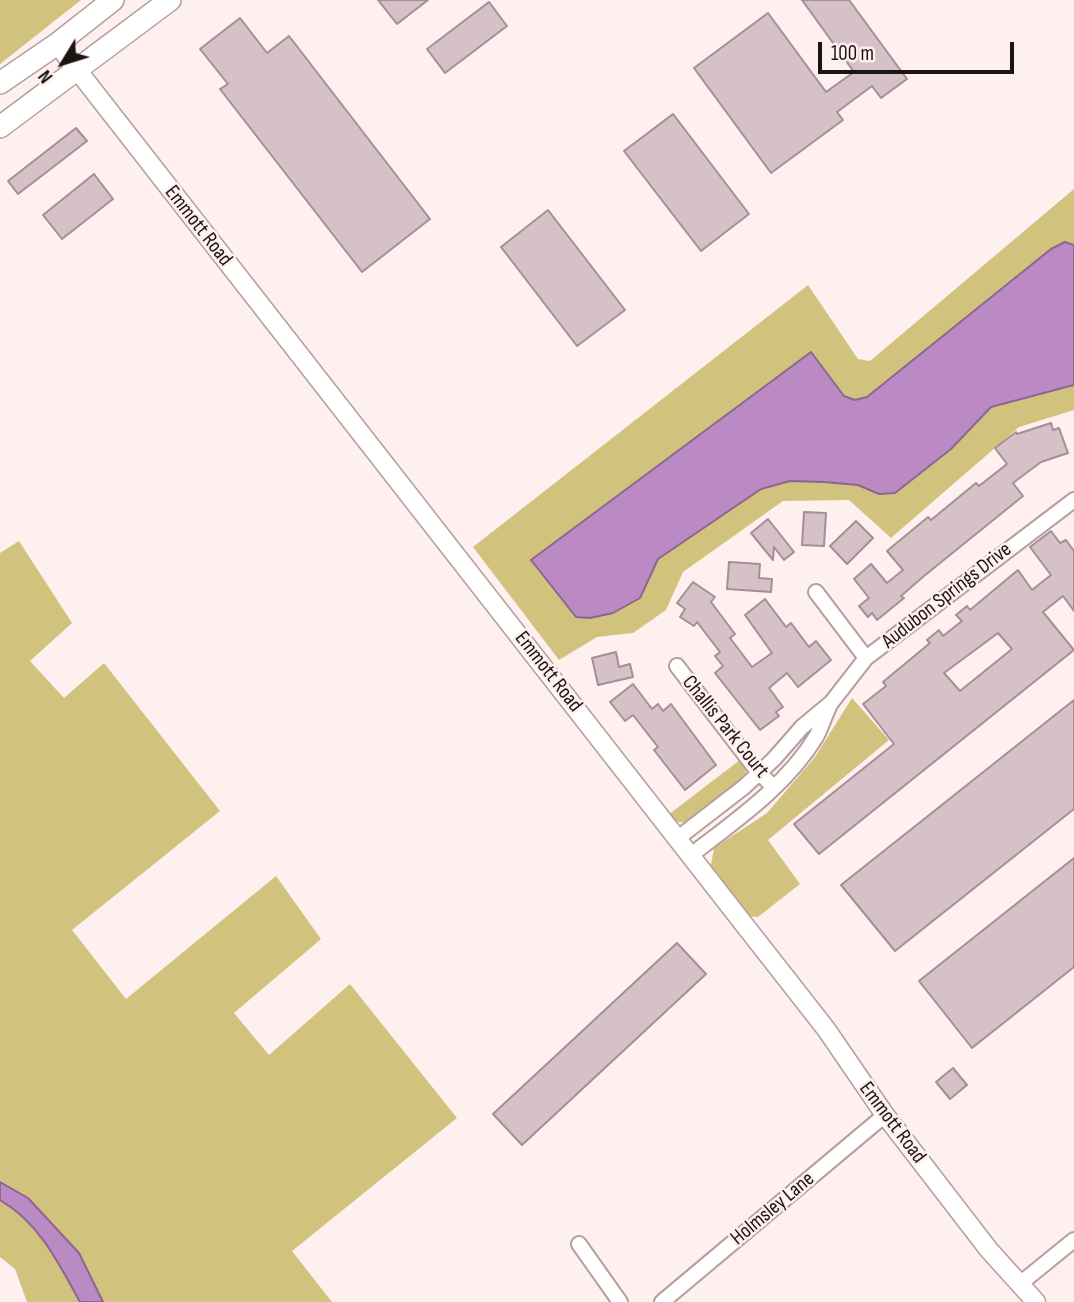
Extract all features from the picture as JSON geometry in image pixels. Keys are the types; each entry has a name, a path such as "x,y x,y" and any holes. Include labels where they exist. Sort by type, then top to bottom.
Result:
{"main road":[{"path":"0,83 57,44 113,0"},
{"path":"0,127 170,0"}],"street":[{"name":"Emmott Road","path":"57,44 678,838 825,1029 885,1115 989,1250 1036,1302"},
{"name":"Audubon Springs Drive","path":"678,838 759,773 802,727 831,703 866,658 1074,499"},
{"path":"816,592 866,658"},
{"name":"Challis Park Court","path":"677,666 759,773 774,787"},
{"name":"Audubon Springs Drive","path":"691,855 774,787 816,737 831,703"},
{"name":"Holmsley Lane","path":"662,1302 885,1115"},
{"path":"1021,1283 1074,1240"},
{"path":"579,1244 620,1302"}],"shaded area":[{"path":"0,0 81,0 0,64"},
{"path":"1074,189 1074,410 1019,427 891,538 849,500 783,501 683,572 666,610 633,633 597,637 559,660 473,547 808,285 858,359 870,361"},
{"path":"1065,242 1074,245 1074,385 991,407 951,449 895,493 879,494 858,485 824,482 790,481 761,489 658,559 640,598 613,613 590,618 576,617 531,560 811,352 844,396 855,400 867,397 1051,249"},
{"path":"19,541 72,623 30,661 64,698 104,663 220,811 72,930 126,999 276,876 321,939 234,1013 269,1055 350,984 457,1118 292,1251 332,1302 27,1302 15,1269 0,1257 0,553"},
{"path":"852,698 889,740 768,840 800,884 758,917 738,916 710,870 714,848 767,813 815,757"},
{"path":"740,760 746,766 745,780 688,823 670,821 668,815"},
{"path":"0,1182 28,1198 79,1253 103,1302 80,1302 37,1232 14,1209 0,1200"}],"building":[{"path":"378,0 428,0 397,24"},
{"path":"802,0 849,0 907,79 881,98 872,86 837,112 843,120 771,173 694,68 768,13 826,92 854,72"},
{"path":"489,2 507,26 445,73 427,49"},
{"path":"240,18 267,53 289,36 430,219 362,272 220,89 228,84 200,49"},
{"path":"673,114 749,214 701,251 624,151"},
{"path":"76,128 87,141 18,194 8,181"},
{"path":"94,174 113,199 62,239 43,215"},
{"path":"548,210 625,310 577,346 501,247"},
{"path":"1051,423 1053,430 1059,428 1068,453 1041,462 1013,483 1023,496 924,576 901,596 904,598 877,620 872,613 868,617 859,606 869,598 854,579 871,564 887,583 903,570 887,551 928,517 931,520 976,483 979,486 1007,464 995,448 1016,432 1017,434"},
{"path":"804,512 826,513 824,546 802,545"},
{"path":"768,519 794,552 784,560 774,547 773,560 751,533"},
{"path":"856,521 873,538 847,564 830,546"},
{"path":"1051,531 1060,543 1066,540 1074,551 1074,611 1063,596 1043,612 1074,650 819,854 794,824 894,744 863,704 886,686 883,682 930,643 927,640 939,630 943,636 962,621 956,615 967,606 970,610 1018,570 1032,590 1051,575 1030,547","holes":["998,633 1012,649 960,691 944,673"]},
{"path":"729,562 760,564 759,578 772,579 771,592 727,589"},
{"path":"693,582 715,597 711,602 735,634 730,638 752,667 772,653 745,615 765,599 786,627 791,623 809,647 816,641 831,660 798,687 787,673 769,688 783,707 776,712 779,716 760,730 715,673 723,666 715,656 720,652 697,622 694,626 680,617 685,609 677,603"},
{"path":"616,652 619,667 630,664 633,677 598,685 592,658"},
{"path":"633,684 652,709 658,704 663,711 671,704 716,765 685,790 654,750 658,747 633,715 625,721 610,702"},
{"path":"1074,700 1074,809 895,951 841,885"},
{"path":"1074,858 1074,967 972,1048 919,981"},
{"path":"677,943 706,974 522,1145 493,1114"},
{"path":"953,1068 967,1085 950,1099 936,1082"}]}
